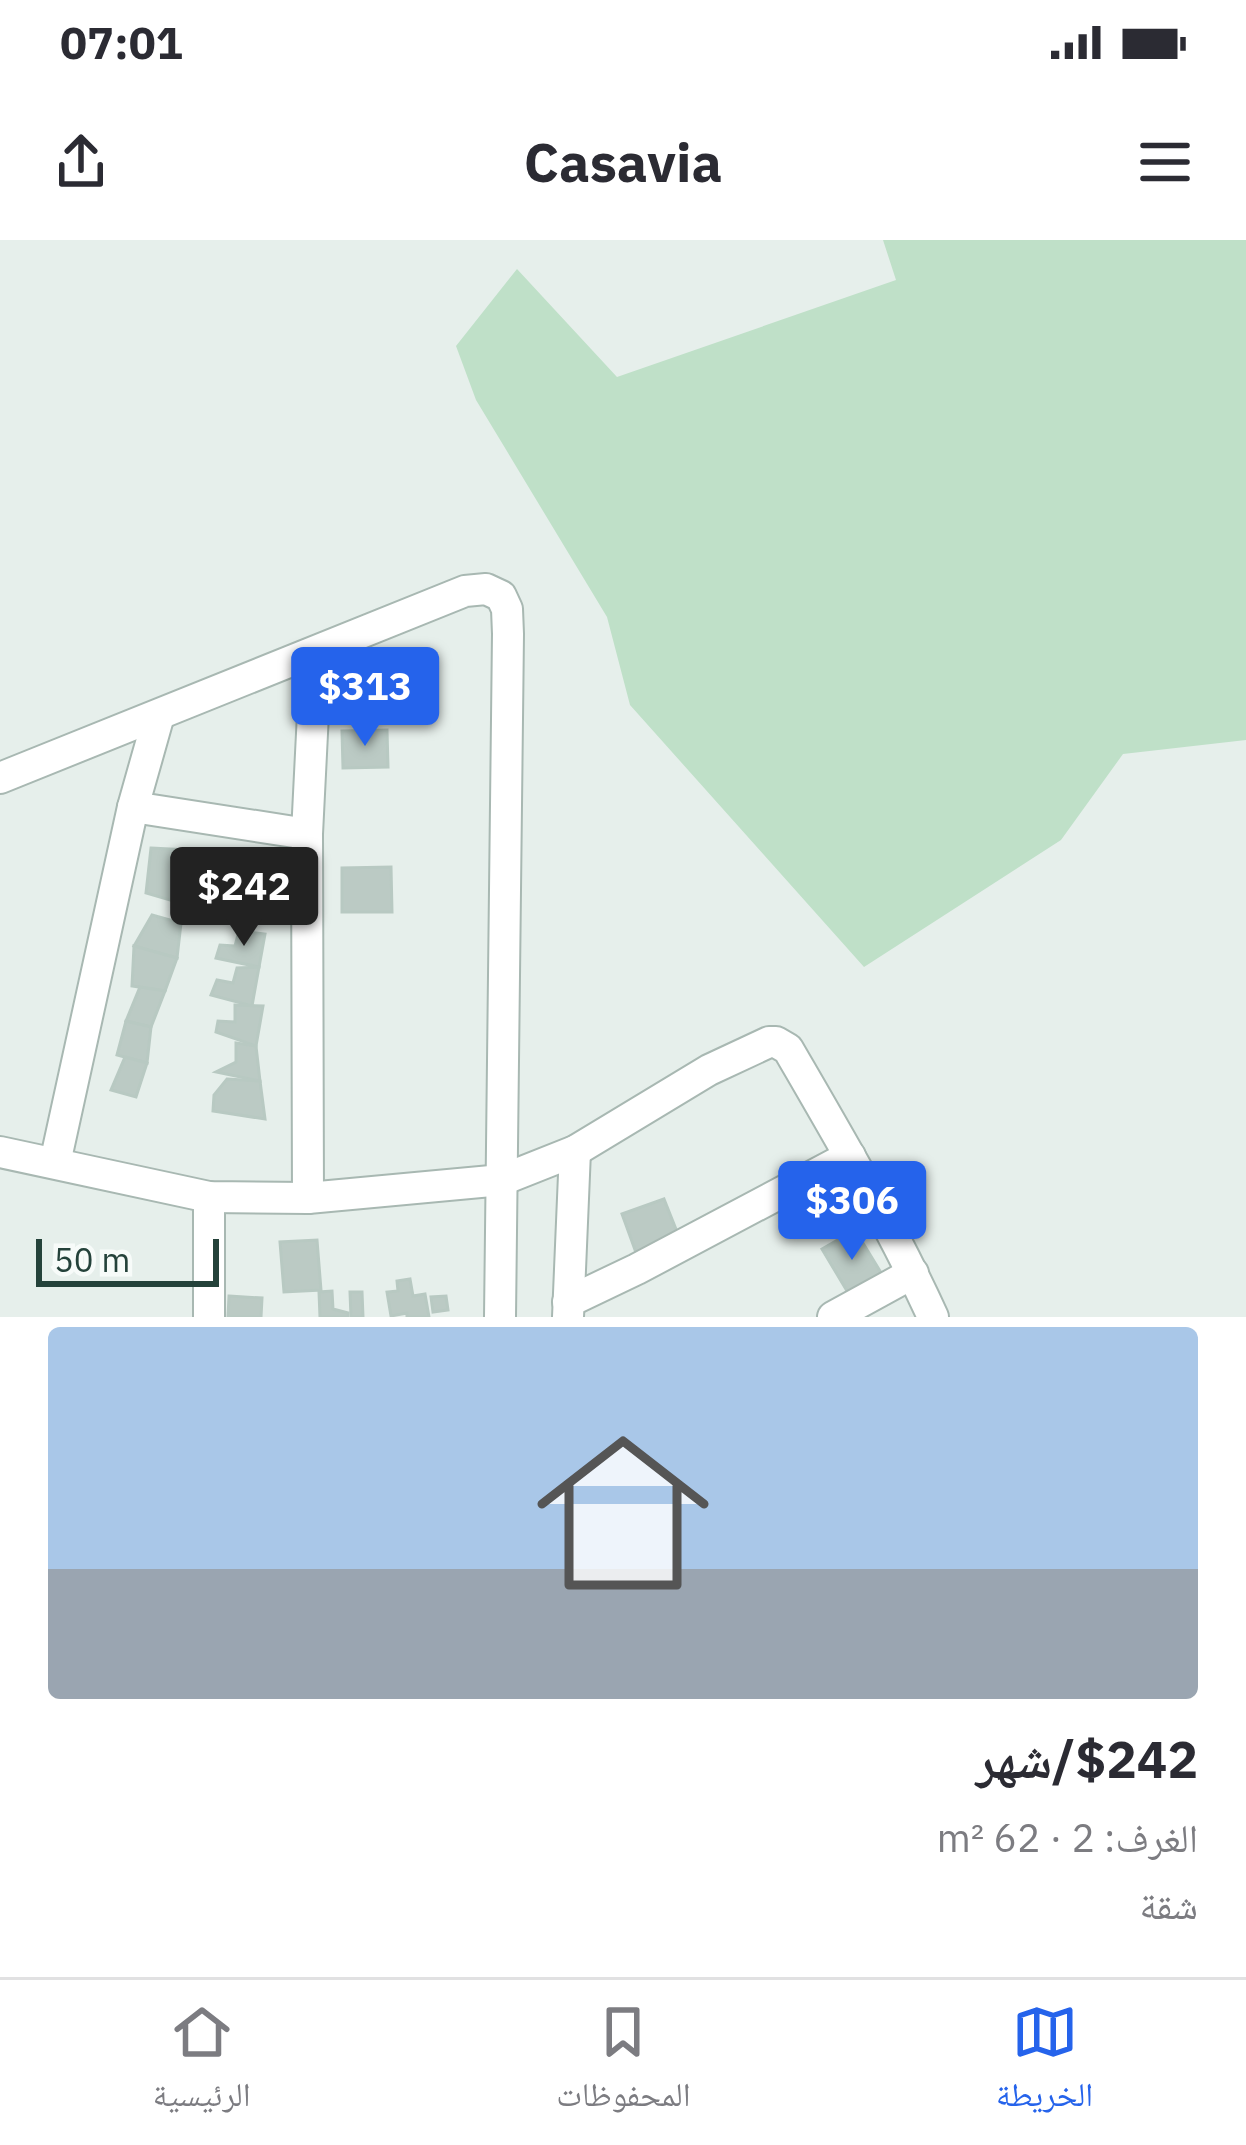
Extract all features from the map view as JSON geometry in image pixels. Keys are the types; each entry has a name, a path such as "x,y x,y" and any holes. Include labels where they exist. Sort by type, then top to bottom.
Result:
{"street":[{"path":"0,778 465,591 494,591 506,602 500,1317"},
{"path":"308,1198 307,834 316,653"},
{"path":"55,1163 133,807 159,715"},
{"path":"133,807 307,834"},
{"path":"0,1152 209,1197 308,1198 502,1180 575,1151 709,1070 770,1042 788,1049 850,1156 933,1317"},
{"path":"568,1310 575,1151"},
{"path":"568,1310 850,1156"},
{"path":"209,1197 209,1317"},
{"path":"832,1317 913,1273"}],"green space":[{"path":"883,240 1246,240 1246,740 1123,754 1061,840 864,967 630,705 607,617 476,400 456,346 517,269 617,377 896,280"}],"building":[{"path":"387,730 388,767 343,768 342,731"},
{"path":"151,848 188,850 184,904 146,893"},
{"path":"223,850 268,855 261,902 222,902"},
{"path":"391,867 392,912 342,912 342,868"},
{"path":"152,915 181,923 177,958 134,946"},
{"path":"239,931 265,934 259,967 216,958 220,945 235,946"},
{"path":"134,946 177,958 165,991 132,986"},
{"path":"259,967 252,1006 211,995 217,980 233,983 237,968"},
{"path":"140,987 165,991 151,1027 126,1021"},
{"path":"235,1005 263,1006 256,1046 216,1032 218,1021 235,1022"},
{"path":"126,1021 151,1027 147,1063 117,1055"},
{"path":"236,1043 256,1046 260,1081 216,1072 236,1062"},
{"path":"125,1057 147,1063 136,1097 111,1090"},
{"path":"227,1079 260,1081 265,1119 213,1111 214,1095"},
{"path":"664,1199 681,1242 638,1258 622,1214"},
{"path":"855,1230 883,1276 850,1296 822,1249"},
{"path":"317,1240 321,1290 284,1292 280,1242"},
{"path":"410,1279 413,1296 425,1294 429,1317 391,1316 387,1292 398,1291 397,1281"},
{"path":"332,1291 333,1309 348,1317 320,1317 319,1292"},
{"path":"350,1292 362,1292 363,1317 351,1317"},
{"path":"229,1296 262,1298 261,1317 228,1317"},
{"path":"446,1296 448,1310 433,1312 431,1297"}]}
